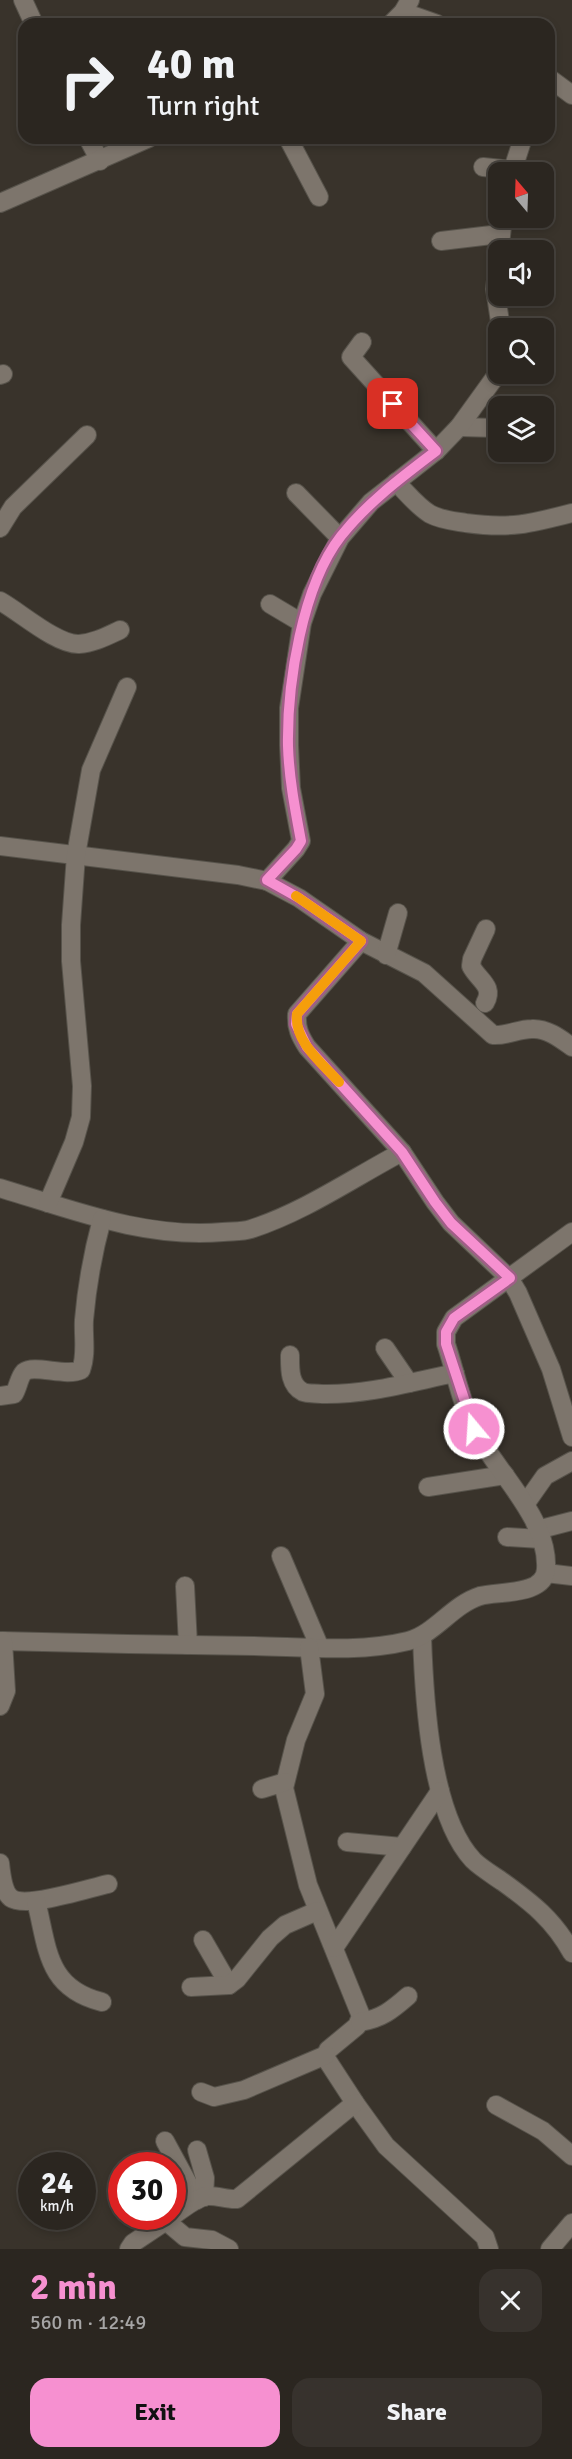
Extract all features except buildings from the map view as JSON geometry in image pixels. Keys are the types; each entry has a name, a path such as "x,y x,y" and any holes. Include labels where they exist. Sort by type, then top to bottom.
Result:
{"street":[{"path":"23,0 31,18"},
{"path":"401,12 419,18"},
{"path":"555,82 572,95"},
{"path":"91,144 100,161"},
{"path":"0,203 136,144"},
{"path":"291,144 319,197"},
{"path":"515,162 521,144"},
{"path":"483,167 488,168"},
{"path":"441,240 492,228"},
{"path":"499,318 495,289 501,228"},
{"path":"362,342 351,357 436,451"},
{"path":"267,880 301,841 291,788 288,745 289,708 302,622 324,565 340,538 371,502 436,451 459,427 490,384"},
{"path":"459,427 488,428"},
{"path":"0,528 13,507 87,435"},
{"path":"396,482 418,505 432,514 449,520 498,527 528,524 572,513"},
{"path":"296,493 340,538"},
{"path":"0,601 60,638 77,644 94,642 120,630"},
{"path":"270,604 302,622"},
{"path":"48,1203 74,1142 81,1117 82,1086 71,961 76,855 91,770 127,687"},
{"path":"0,846 267,880 299,898 361,941 424,973 480,1011 493,1035 532,1029 545,1031 572,1047"},
{"path":"386,955 398,913"},
{"path":"480,1011 489,997 489,990 471,966 486,929"},
{"path":"361,941 297,1014 296,1024 307,1047 402,1152 451,1223 510,1278 519,1293 551,1369 572,1437"},
{"path":"0,1188 102,1219 165,1232 207,1234 249,1230 291,1212 402,1152"},
{"path":"0,1396 14,1394 22,1374 30,1370 74,1374 81,1370 84,1362 87,1288 102,1219"},
{"path":"1,1703 6,1691 2,1641 315,1648 388,1645 422,1636 465,1602 482,1596 528,1590 541,1582 546,1572 539,1535 525,1503 474,1429 446,1344 446,1332 454,1318 572,1232"},
{"path":"385,1348 409,1383"},
{"path":"290,1355 290,1376 298,1388 305,1393 356,1393 455,1373"},
{"path":"525,1503 545,1476 572,1461"},
{"path":"428,1487 504,1475"},
{"path":"507,1537 539,1535 572,1521"},
{"path":"201,2092 214,2097 244,2090 326,2055 328,2050 360,2022 360,2008 317,1911 308,1885 284,1788 296,1740 315,1694 315,1648 281,1556"},
{"path":"546,1572 572,1576"},
{"path":"185,1586 188,1645"},
{"path":"422,1636 423,1676 440,1791 452,1827 473,1860 548,1916 572,1953"},
{"path":"262,1789 285,1782"},
{"path":"334,1948 440,1791"},
{"path":"347,1842 402,1846"},
{"path":"0,1865 6,1892 10,1898 18,1902 108,1884"},
{"path":"36,1900 54,1968 63,1983 75,1993 102,2002"},
{"path":"191,1987 229,1985 237,1979 270,1938 285,1925 317,1911"},
{"path":"203,1940 229,1985"},
{"path":"360,2022 389,2013 408,1996"},
{"path":"326,2055 335,2075 386,2146 485,2237 489,2249"},
{"path":"186,2208 208,2196 226,2200 237,2199 355,2103"},
{"path":"496,2105 543,2131 572,2156"},
{"path":"165,2141 201,2199"},
{"path":"197,2150 205,2178 201,2199"},
{"path":"550,2249 572,2223"},
{"path":"129,2249 133,2243 152,2230"},
{"path":"179,2230 185,2237 212,2240 229,2249"}],"slow traffic":[{"path":"296,896 361,941 297,1014 296,1024 307,1047 339,1082"}],"route":[{"path":"393,404 436,451 371,502 340,538 324,565 312,594 302,622 289,708 288,745 291,788 301,841 267,880 299,898 361,941 297,1014 296,1024 307,1047 402,1152 451,1223 510,1278 454,1318 446,1332 446,1344 474,1429"}]}
